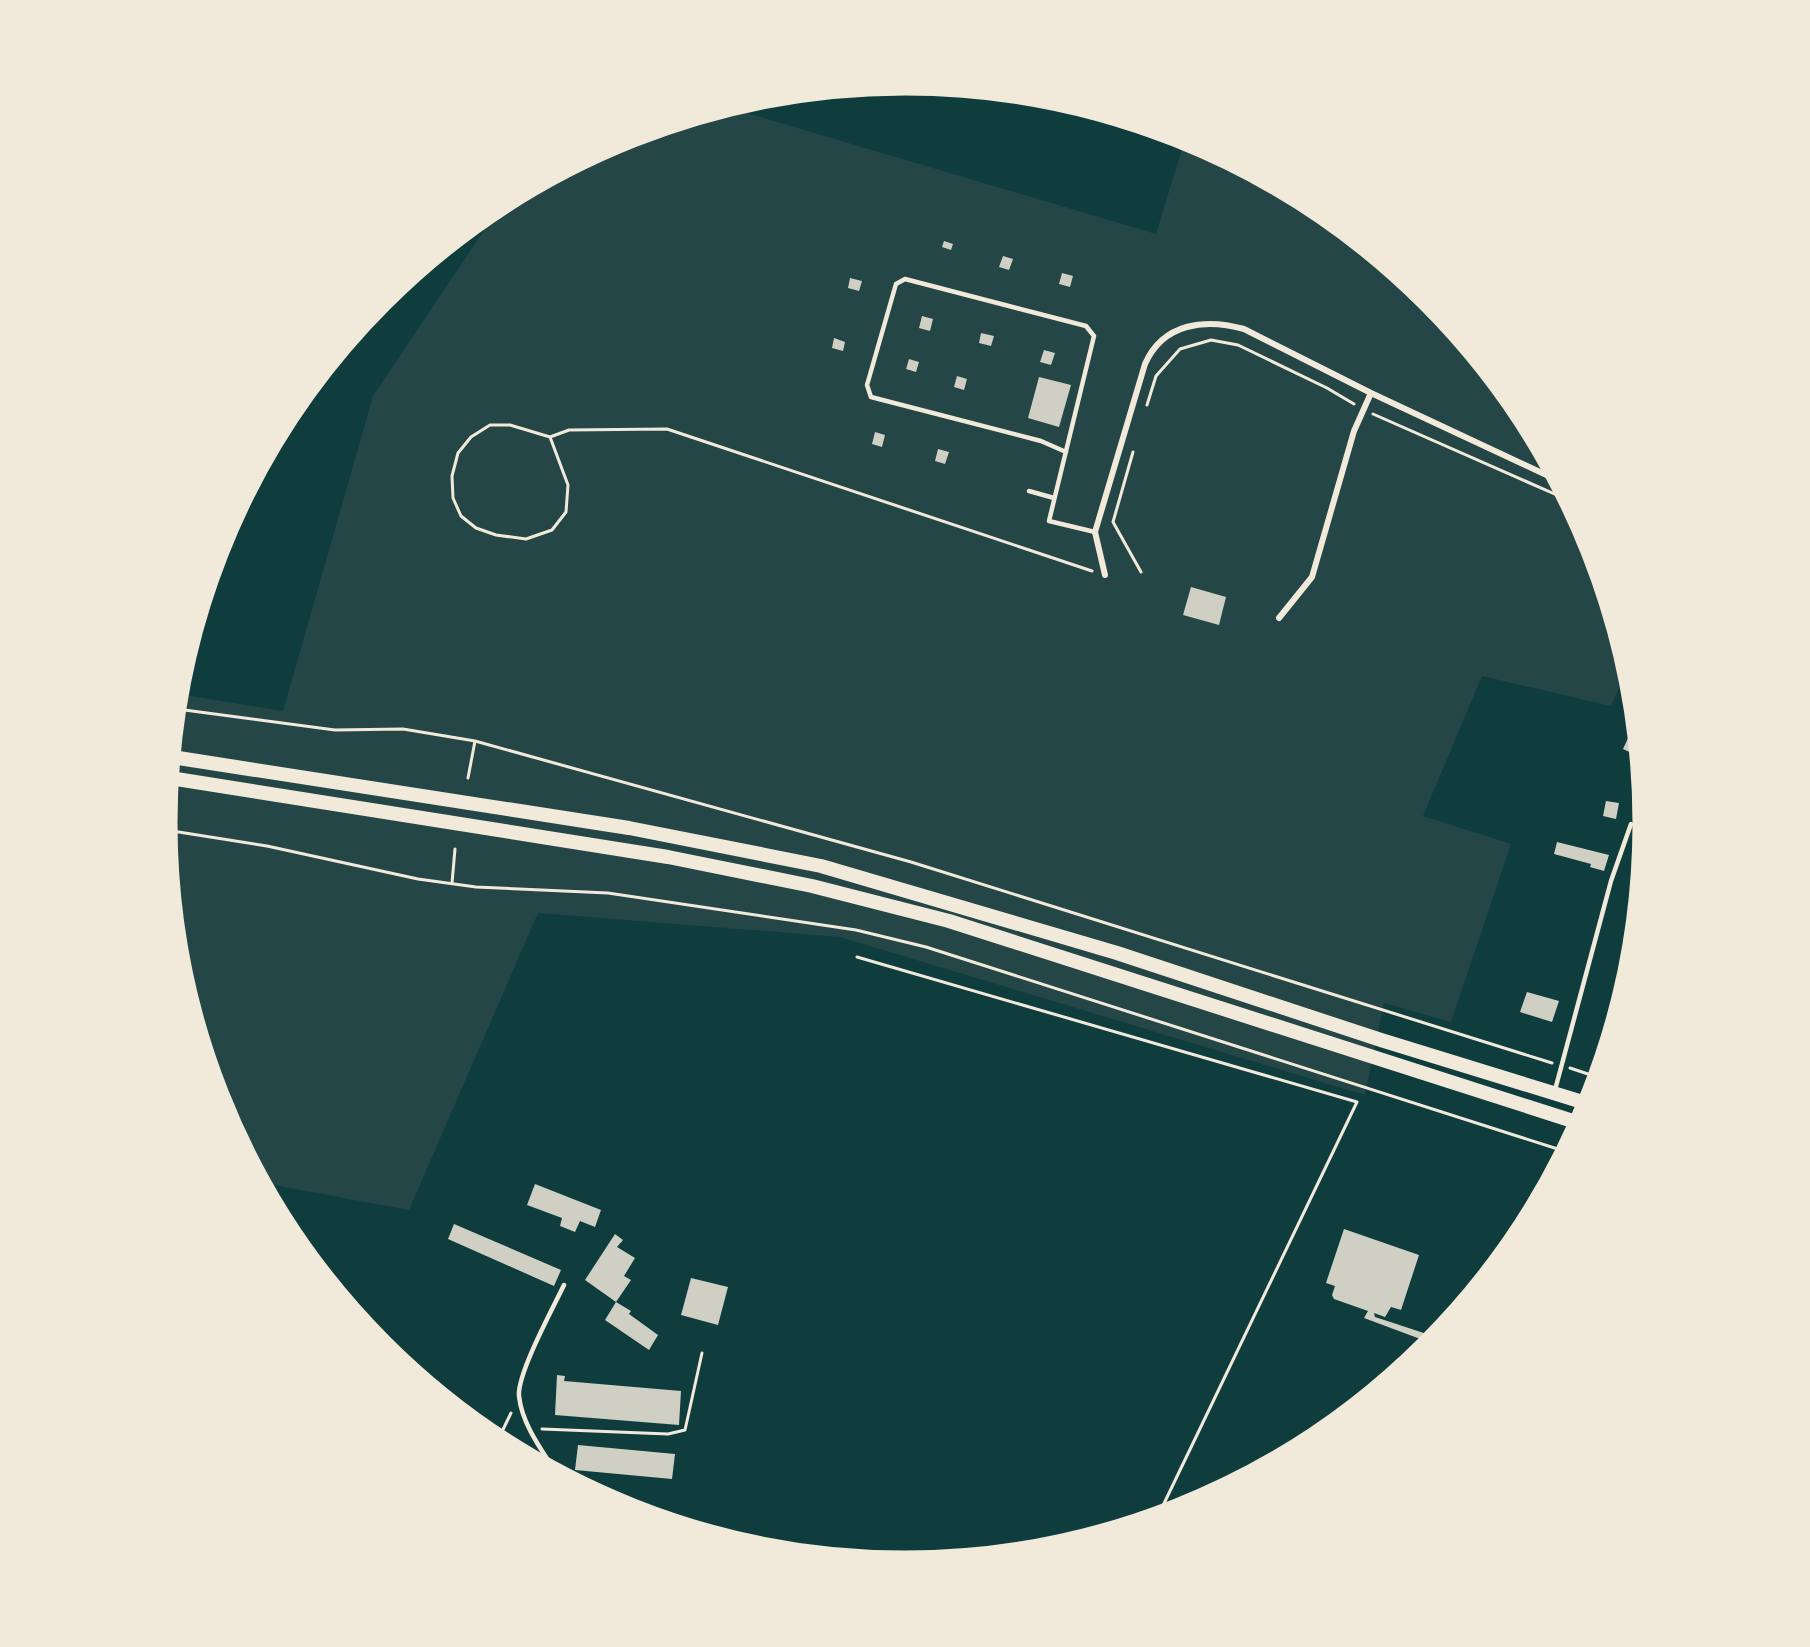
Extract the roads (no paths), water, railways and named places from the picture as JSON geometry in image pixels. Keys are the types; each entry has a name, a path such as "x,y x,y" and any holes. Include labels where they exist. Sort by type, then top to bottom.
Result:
{"main road":[{"path":"179,758 629,828 821,866 1118,953 1381,1040 1579,1101"},
{"path":"178,779 668,857 812,886 949,921 1571,1120"}],"street":[{"path":"1105,575 1095,532 1145,364 1152,348 1182,327 1212,323 1244,329 1371,393 1544,473"},
{"path":"1279,618 1312,578 1362,409 1371,393"}],"lane":[{"path":"1066,452 1041,441 871,397 867,385 896,284 905,279 1086,326 1094,336 1066,452 1054,498 1049,521 1095,532"},
{"path":"1029,491 1054,498"},
{"path":"1554,1093 1611,881 1631,824"},
{"path":"548,1459 529,1428 519,1395 532,1351 564,1285"}]}
